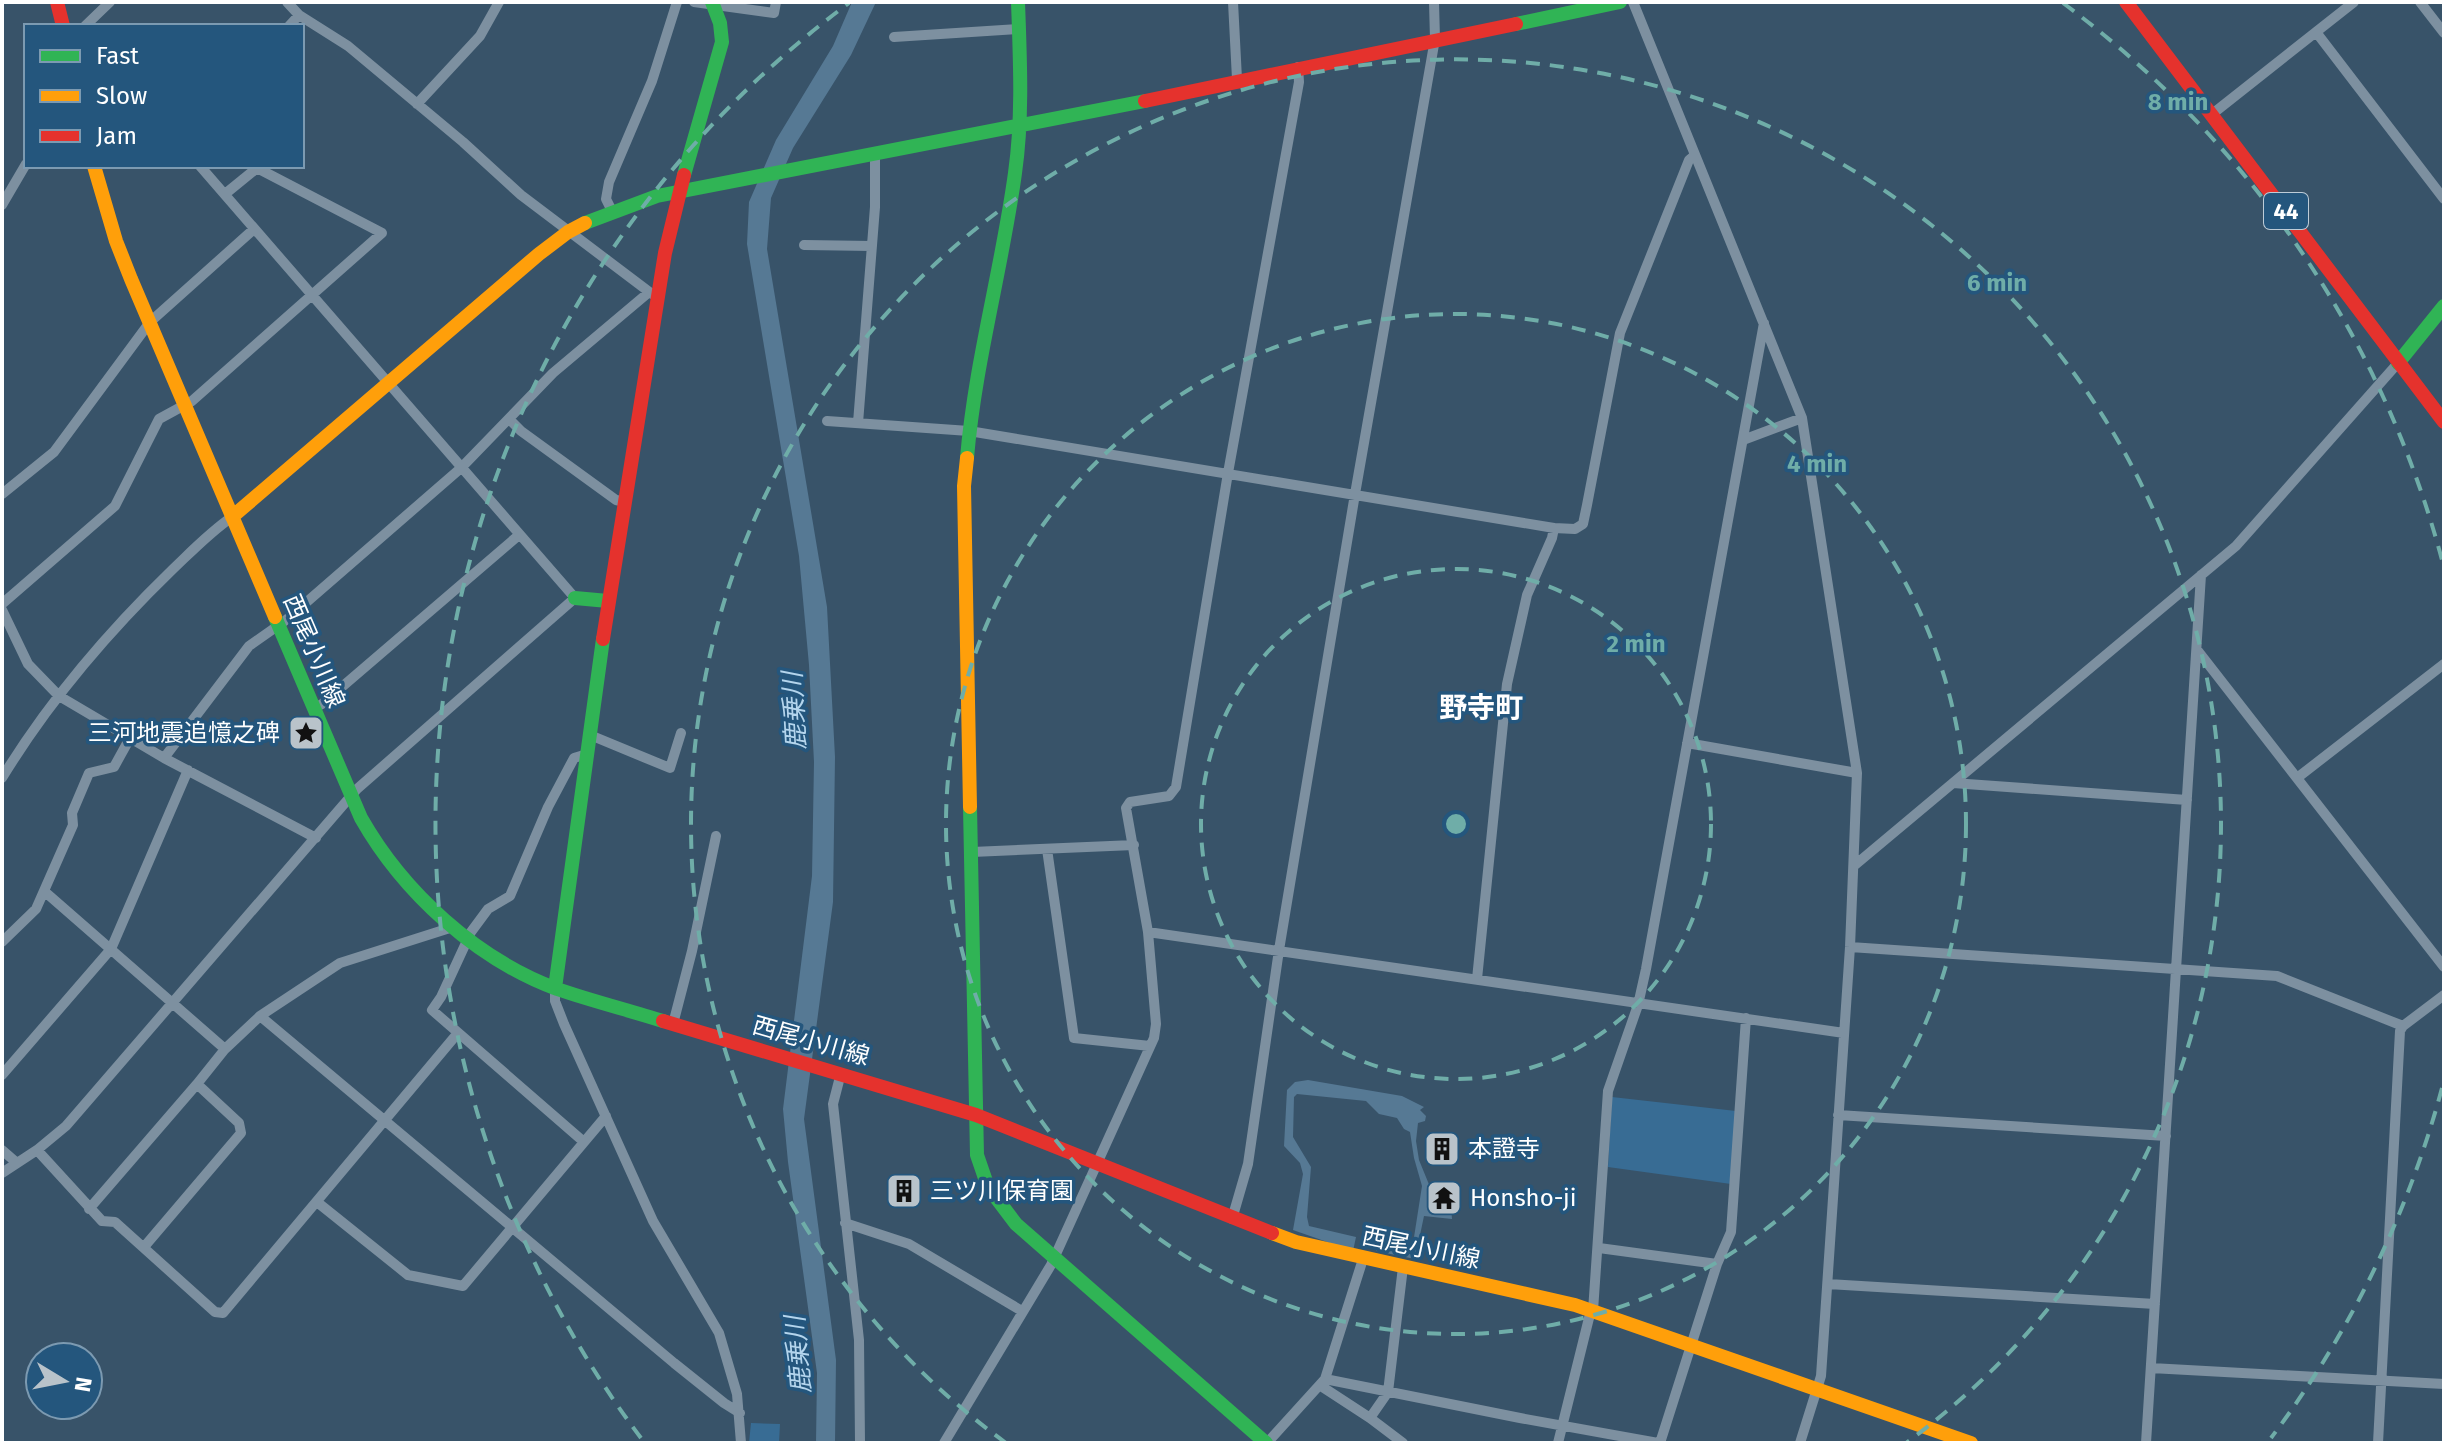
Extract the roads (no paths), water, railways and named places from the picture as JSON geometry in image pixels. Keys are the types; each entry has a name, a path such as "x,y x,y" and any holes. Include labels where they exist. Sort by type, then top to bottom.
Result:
{"street":[{"path":"57,2 62,24"},
{"path":"87,24 110,2"},
{"path":"287,2 299,15 348,46 521,195 653,294"},
{"path":"417,104 480,36 499,2"},
{"path":"612,211 606,199 609,182 652,81 677,2"},
{"path":"694,2 774,13 776,2"},
{"path":"1018,2 1020,124 1006,230 969,431 964,517 977,1155 989,1193 1018,1228 1054,1256 1266,1443 1323,1382 1363,1259"},
{"path":"1233,2 1237,79"},
{"path":"1232,1219 1248,1164 1279,950 1435,39 1434,2"},
{"path":"3,775 59,696 123,617 212,532 509,278 568,232 612,211 679,191 1099,110 1620,2"},
{"path":"1633,2 1802,418 1857,773 1850,947 1819,1390 1800,1443"},
{"name":"44","path":"2126,2 2444,422"},
{"path":"2211,115 2354,2"},
{"path":"2420,2 2444,33"},
{"path":"713,4 720,23 722,42 653,294 625,502 608,601 555,1001 653,1221 719,1333 740,1413 741,1443"},
{"path":"291,24 299,15"},
{"path":"894,37 1019,29"},
{"path":"2316,32 2444,199"},
{"path":"944,1443 1054,1256 1150,1046 1156,1024 1148,932 1127,804 1169,796 1176,787 1228,473 1299,82 1298,67"},
{"path":"858,423 872,246 875,152"},
{"path":"827,421 969,431 1575,529 1583,524 1620,333 1689,160 1695,155"},
{"path":"2,205 24,167"},
{"name":"西尾小川線","path":"95,168 116,241 371,838 391,868 429,908 467,937 519,970 555,988 976,1115 1296,1242 1545,1297 1593,1311 1971,1443"},
{"path":"202,168 575,598 608,601"},
{"path":"2,604 115,506 163,414 185,406 382,233 257,168 225,194"},
{"path":"2,494 54,452 150,322 254,229"},
{"path":"804,245 872,246"},
{"path":"164,758 249,646 279,625 461,468 585,344 653,294"},
{"path":"1855,865 2248,533 2398,363 2444,306"},
{"path":"1558,1443 1593,1311 1608,1091 1638,1005 1765,321"},
{"path":"1743,440 1802,418"},
{"path":"509,419 616,500 625,502"},
{"path":"1477,979 1507,684 1527,595 1554,528"},
{"path":"315,708 519,535"},
{"path":"2146,1443 2201,575"},
{"path":"2,1173 66,1126 352,796 575,598"},
{"path":"2,610 28,664 59,696 164,758 316,838"},
{"path":"2198,651 2444,967"},
{"path":"2297,778 2444,664"},
{"path":"590,735 670,768 681,733"},
{"path":"2,942 31,916 44,891 73,825 72,813 89,773 114,767 130,738"},
{"path":"1687,743 1857,773"},
{"path":"584,1142 432,1010 441,997 467,937 488,909 510,896 548,807 574,758 587,754"},
{"path":"2,1075 111,949 188,770"},
{"path":"1953,783 2187,800"},
{"path":"673,1024 716,836"},
{"path":"972,852 1134,845"},
{"path":"1047,849 1074,1038 1150,1046"},
{"path":"44,891 225,1049"},
{"path":"89,1209 225,1049 260,1016 340,963 453,927"},
{"path":"1148,932 1844,1033"},
{"path":"1850,947 2285,978 2403,1026"},
{"path":"2378,1443 2399,1047 2403,1026 2444,995"},
{"path":"260,1016 512,1228 740,1413"},
{"path":"1323,1382 1659,1443 1717,1264 1731,1232 1746,1018"},
{"path":"37,1150 102,1221 115,1222 215,1312 223,1313 457,1034"},
{"path":"837,1071 833,1104 859,1340 860,1443"},
{"path":"144,1247 241,1133 239,1123 197,1084"},
{"path":"1838,1115 2166,1136"},
{"path":"317,1202 408,1275 458,1287 466,1284 606,1116"},
{"path":"2,1150 17,1163"},
{"path":"845,1223 909,1244 1022,1311"},
{"path":"1599,1248 1717,1264"},
{"path":"1370,1418 1388,1392 1403,1267"},
{"path":"1828,1284 2155,1304"},
{"path":"2151,1368 2444,1384"},
{"path":"1323,1382 1403,1443"}],"place":[{"name":"三河地震追憶之碑","path":"306,733"},
{"name":"本證寺","path":"1442,1149"},
{"name":"三ツ川保育園","path":"904,1191"},
{"name":"Honsho-ji","path":"1444,1198"}],"district":[{"name":"野寺町","path":"1481,707"}],"water label":[{"name":"鹿乗川","path":"794,711"},
{"name":"鹿乗川","path":"798,1355"}]}
